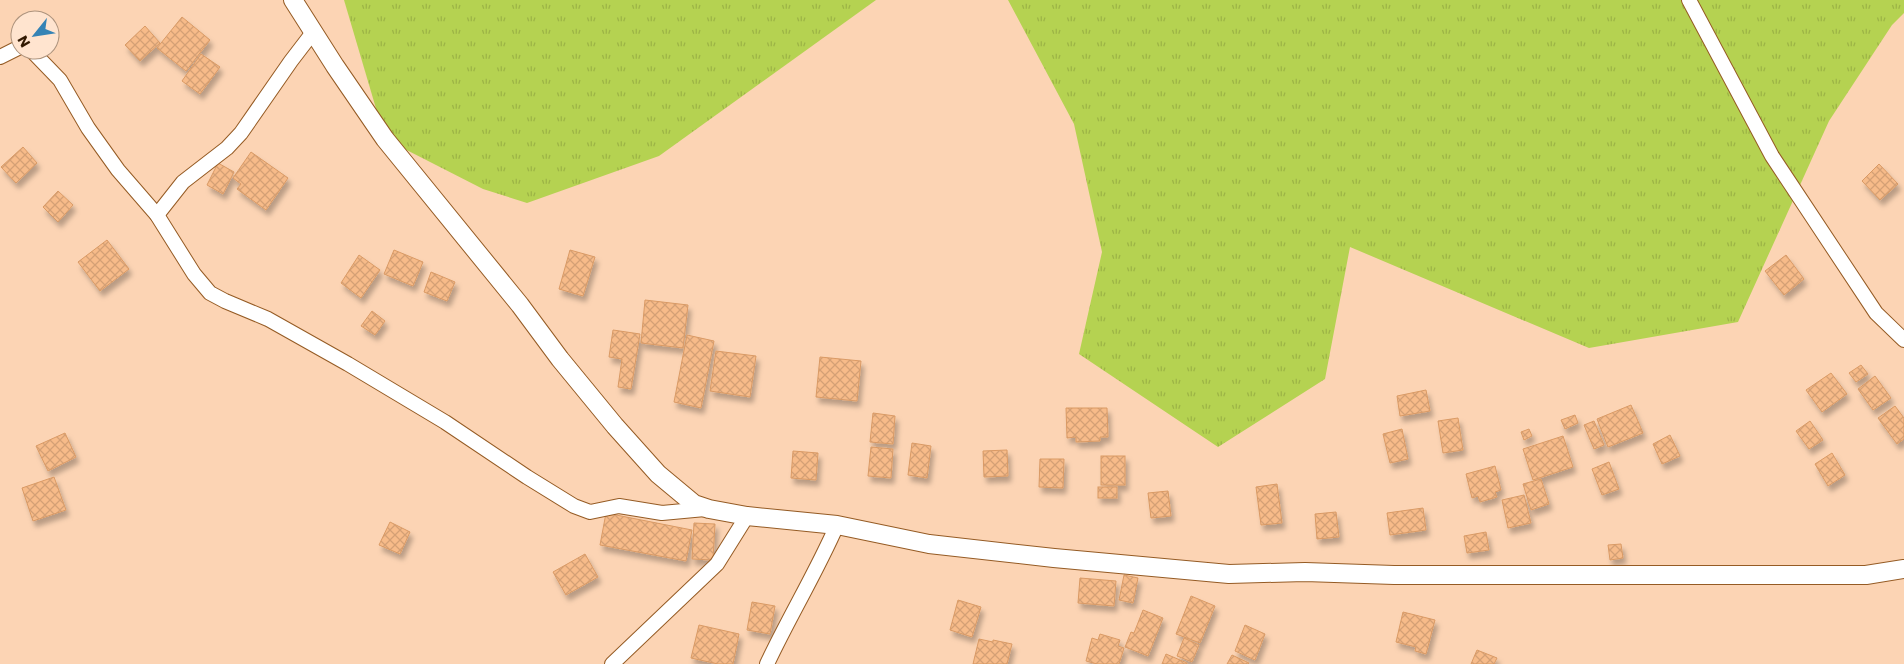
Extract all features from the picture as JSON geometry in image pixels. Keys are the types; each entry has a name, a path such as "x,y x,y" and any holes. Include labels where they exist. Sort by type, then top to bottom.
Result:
{"street":[{"path":"293,0 385,139 472,244 560,359 615,426 658,474 694,504 709,509 747,516 837,526 928,544 1229,574 1305,572 1394,575 1866,575 1904,570"},
{"path":"1689,0 1772,156 1876,314 1904,340"},
{"path":"157,215 183,182 227,148 242,133 290,61 314,31"},
{"path":"41,60 60,80 88,128 114,164 157,215 194,274 210,293 268,319 348,364 446,422 527,477 574,506 590,512 619,506 662,513 709,509"},
{"path":"612,664 717,564 747,516"},
{"path":"768,664 783,628 820,563 837,526"}],"green space":[{"path":"344,0 876,0 659,156 527,203 483,189 385,139"},
{"path":"1008,0 1904,0 1904,13 1892,25 1829,121 1738,322 1589,348 1350,247 1325,379 1218,447 1079,354 1102,252 1074,124"}],"building":[{"path":"182,17 210,40 186,71 157,48"},
{"path":"145,26 160,43 140,61 125,45"},
{"path":"201,54 220,67 200,94 182,81"},
{"path":"23,147 37,163 16,183 1,167"},
{"path":"251,152 288,178 266,210 237,189 241,184 233,178"},
{"path":"218,163 234,172 223,194 207,185"},
{"path":"1879,164 1898,184 1880,200 1862,181"},
{"path":"58,191 73,205 58,222 43,207"},
{"path":"107,240 129,269 100,291 78,262"},
{"path":"394,250 423,262 413,286 384,274"},
{"path":"570,250 595,257 583,296 559,289"},
{"path":"359,255 380,270 361,298 341,283"},
{"path":"1786,255 1804,279 1784,295 1765,271"},
{"path":"431,272 455,282 447,301 424,292"},
{"path":"645,300 688,305 683,348 641,343"},
{"path":"372,311 385,321 375,335 361,326"},
{"path":"613,330 640,334 631,389 618,387 622,359 609,357"},
{"path":"687,335 714,341 701,408 674,402"},
{"path":"716,351 756,356 750,397 710,391"},
{"path":"820,357 861,361 857,401 816,397"},
{"path":"1861,365 1868,374 1856,382 1849,373"},
{"path":"1831,373 1847,394 1822,412 1806,390"},
{"path":"1875,376 1891,398 1873,410 1858,389"},
{"path":"1426,390 1430,411 1400,416 1397,396"},
{"path":"1631,405 1643,433 1608,447 1597,419"},
{"path":"1895,406 1904,418 1904,439 1897,444 1878,418"},
{"path":"1066,408 1107,408 1108,437 1100,437 1100,441 1076,442 1076,437 1067,438"},
{"path":"873,413 895,416 893,444 870,442"},
{"path":"1575,415 1578,423 1565,429 1561,420"},
{"path":"1458,418 1463,450 1443,453 1438,421"},
{"path":"1594,421 1604,445 1594,449 1584,425"},
{"path":"1810,421 1823,440 1809,449 1796,431"},
{"path":"1402,429 1408,459 1390,463 1383,434"},
{"path":"1529,429 1532,436 1524,440 1521,432"},
{"path":"65,433 76,457 48,471 36,446"},
{"path":"1670,435 1680,456 1662,464 1653,444"},
{"path":"1563,436 1573,467 1533,480 1523,449"},
{"path":"912,443 931,446 927,478 908,475"},
{"path":"871,447 893,449 891,478 868,476"},
{"path":"1007,450 1008,476 984,477 983,451"},
{"path":"793,451 818,453 816,480 791,478"},
{"path":"1832,453 1845,475 1828,486 1815,464"},
{"path":"1101,456 1125,456 1125,485 1101,485"},
{"path":"1040,459 1064,459 1063,488 1039,487"},
{"path":"1609,462 1619,489 1602,495 1592,469"},
{"path":"1495,466 1501,490 1495,492 1497,497 1480,502 1478,496 1472,498 1466,474"},
{"path":"54,477 66,510 33,521 22,488"},
{"path":"1541,479 1549,504 1531,510 1523,484"},
{"path":"1277,484 1282,523 1261,525 1256,487"},
{"path":"1098,487 1117,487 1117,498 1098,498"},
{"path":"1168,491 1171,516 1151,518 1148,493"},
{"path":"1524,495 1531,523 1508,528 1502,500"},
{"path":"1423,508 1426,530 1390,535 1387,513"},
{"path":"1336,512 1339,537 1317,539 1315,514"},
{"path":"606,513 692,530 686,561 600,545"},
{"path":"390,522 410,532 400,554 379,545"},
{"path":"694,523 715,524 713,560 692,559"},
{"path":"1486,532 1489,550 1467,553 1464,536"},
{"path":"1621,544 1623,558 1610,560 1608,545"},
{"path":"585,554 598,577 566,595 553,572"},
{"path":"1124,575 1138,578 1133,603 1119,600"},
{"path":"1080,578 1116,581 1114,606 1078,603"},
{"path":"1191,596 1215,606 1200,643 1176,634"},
{"path":"958,600 981,607 972,637 950,630"},
{"path":"752,602 775,606 770,634 747,630"},
{"path":"1143,610 1163,618 1148,656 1125,647 1131,632 1134,633"},
{"path":"1403,612 1435,620 1426,654 1415,651 1416,647 1396,642"},
{"path":"699,625 739,634 733,664 718,664 691,658"},
{"path":"1245,625 1265,634 1255,660 1235,651"},
{"path":"1100,634 1120,640 1118,646 1124,648 1119,664 1097,664 1086,661 1092,638 1098,640"},
{"path":"1184,638 1199,645 1192,662 1177,656"},
{"path":"979,639 1012,644 1007,664 973,664"},
{"path":"1477,650 1497,658 1494,664 1471,664"},
{"path":"1166,654 1187,663 1187,664 1162,664"},
{"path":"1232,655 1249,663 1227,664"}]}
